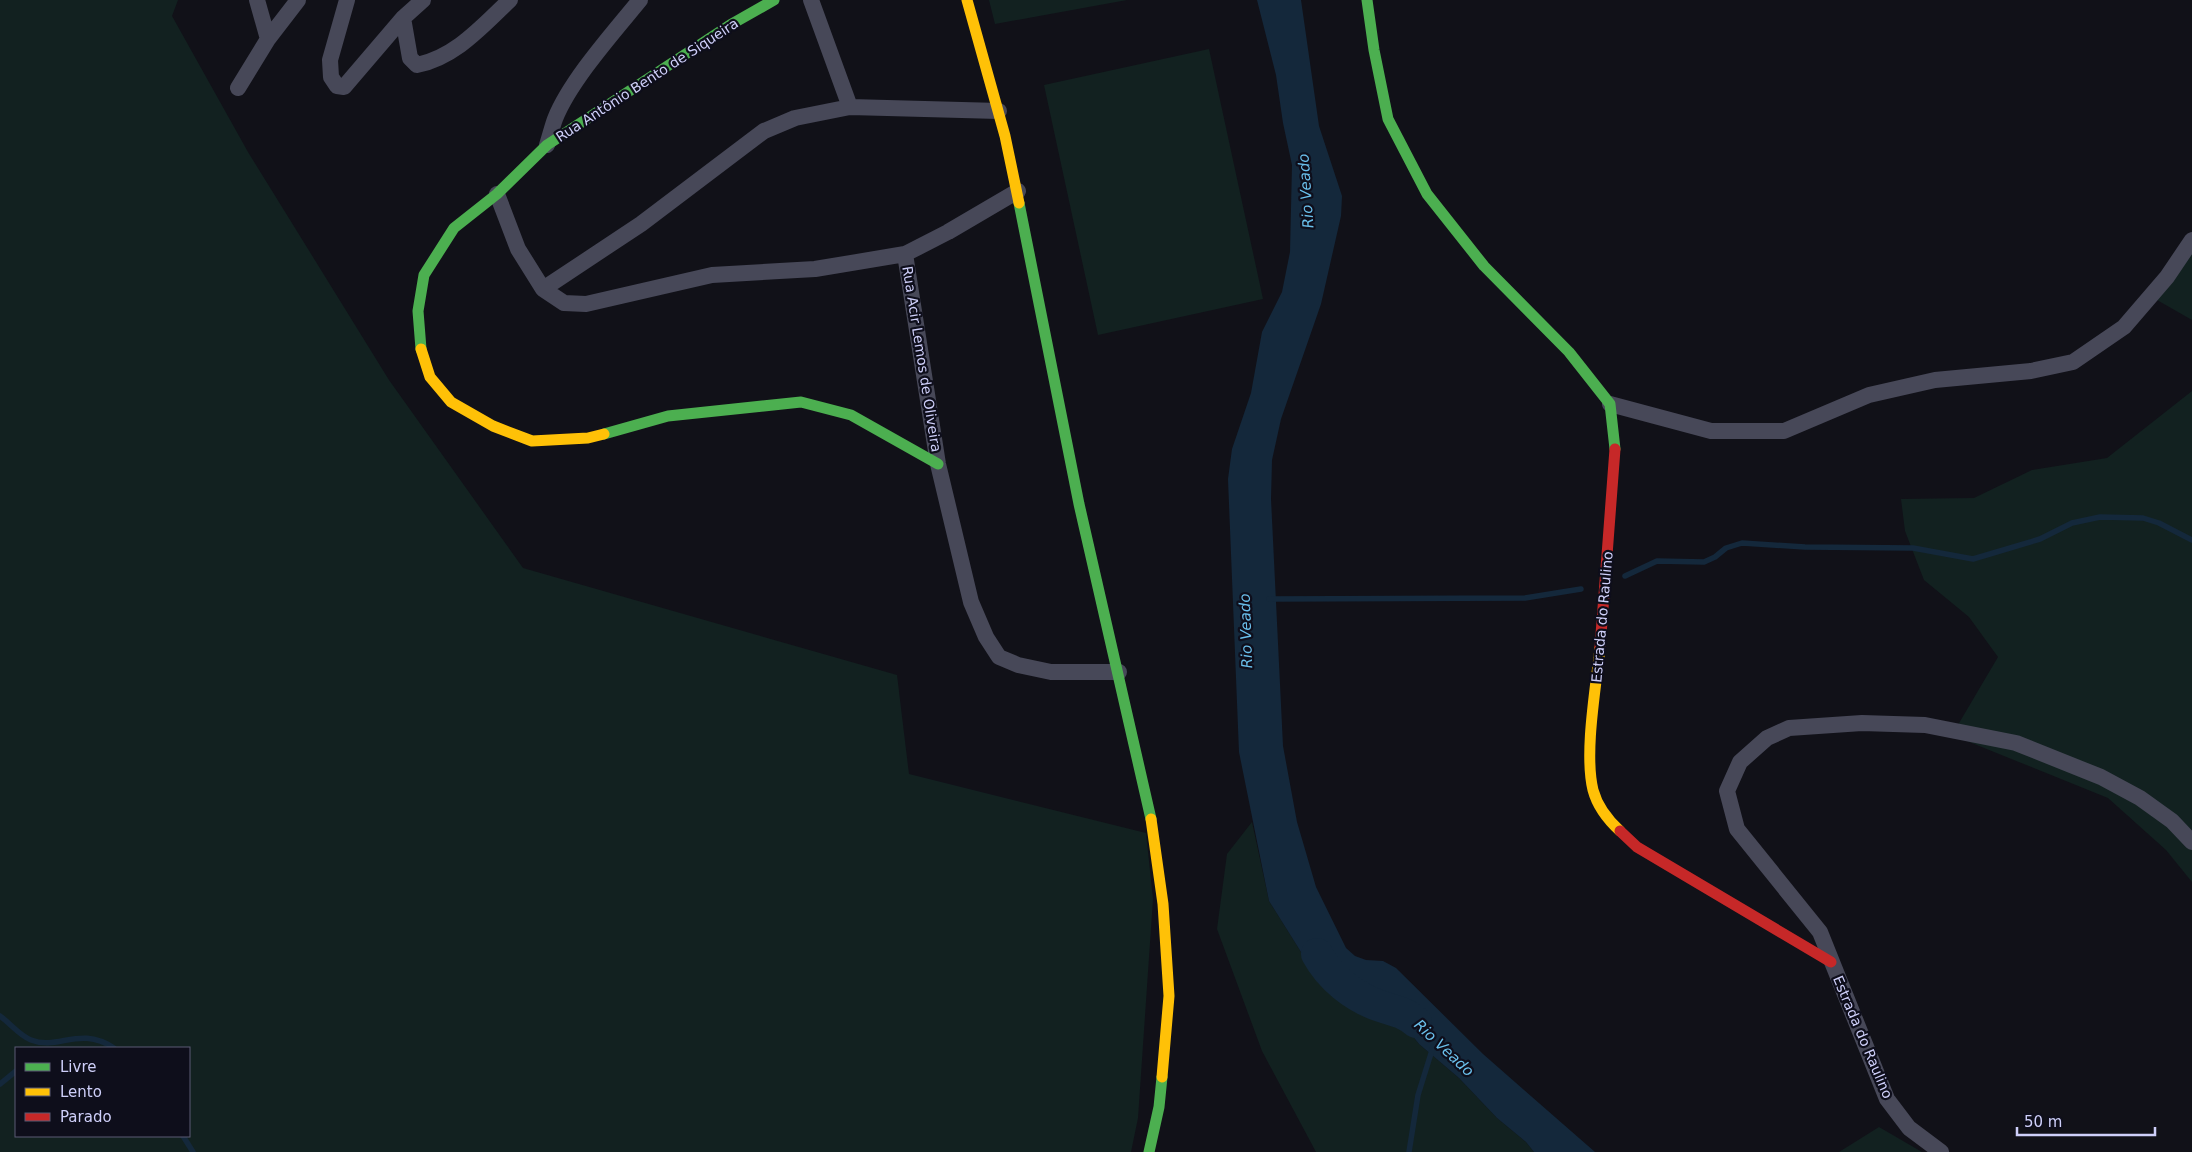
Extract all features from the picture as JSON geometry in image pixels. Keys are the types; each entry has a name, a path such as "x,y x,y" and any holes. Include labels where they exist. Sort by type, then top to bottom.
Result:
{"main road":[{"name":"Rua Antônio Bento de Siqueira","path":"497,194 548,145 730,25 774,0"},
{"path":"967,0 999,111 1018,191 1079,504 1150,809 1164,904 1169,996 1159,1107 1149,1152"},
{"path":"1367,0 1374,50 1388,119 1427,194 1484,266 1569,352 1610,404"},
{"name":"Rua Acir Lemos de Oliveira","path":"497,194 454,228 424,275 418,311 420,346 430,377 452,402 493,426 532,441 588,438 668,416 801,402 852,415 938,464"},
{"name":"Estrada do Raulino","path":"1610,404 1615,445 1601,639 1590,746 1593,790 1608,820 1637,847 1831,962"}],"street":[{"path":"257,0 268,39"},
{"path":"238,88 268,39 298,0"},
{"path":"347,0 330,60 330,77 337,86 344,87 403,18 423,0"},
{"path":"403,18 410,58 417,65 432,62 458,47 510,0"},
{"name":"Rua Antônio Bento de Siqueira","path":"548,145 555,118 572,90 598,53 640,0"},
{"path":"811,0 850,107"},
{"path":"543,289 641,224 764,131 795,118 850,107 999,111"},
{"path":"497,194 518,249 543,289 564,303 586,304 712,275 815,269 905,254 948,232 1018,191"},
{"path":"1610,404 1711,431 1784,431 1878,393 1934,380 2031,371 2073,362 2124,327 2167,277 2192,240"},
{"name":"Rua Acir Lemos de Oliveira","path":"905,254 938,464 971,602 986,637 999,657 1018,665 1051,672 1119,672"},
{"path":"1831,962 1820,932 1737,829 1727,791 1740,762 1767,738 1790,728 1862,724 1924,724 2016,743 2101,777 2140,798 2172,821 2192,842"},
{"name":"Estrada do Raulino","path":"1831,962 1842,984 1887,1099 1908,1128 1941,1152"}],"shaded area":[{"path":"0,0 178,0 172,16 248,152 389,380 523,568 897,675 909,774 1146,833 1153,899 1138,1118 1131,1152 0,1152"},
{"path":"989,0 1127,0 995,24"},
{"path":"1209,49 1263,299 1098,335 1044,85"},
{"path":"2192,243 2192,320 2157,300"},
{"path":"2192,391 2192,882 2166,850 2108,798 1952,735 1998,657 1969,617 1924,580 1905,531 1901,499 1974,498 2032,470 2107,458"},
{"path":"1252,822 1269,901 1301,952 1322,975 1361,995 1400,1020 1419,1044 1459,1078 1497,1118 1526,1142 1534,1152 1316,1152 1262,1051 1217,929 1227,854"},
{"path":"1879,1127 1922,1152 1839,1152"}],"water":[{"path":"1257,0 1301,0 1319,126 1342,196 1341,216 1321,304 1281,419 1272,460 1271,499 1283,746 1297,822 1316,887 1346,948 1355,956 1366,960 1383,961 1396,968 1483,1054 1595,1152 1534,1152 1526,1142 1497,1118 1459,1078 1419,1044 1400,1020 1361,995 1322,975 1301,952 1269,901 1239,752 1228,479 1232,449 1251,393 1262,332 1282,292 1290,252 1292,165 1283,123 1276,75"}],"waterway":[{"path":"1625,576 1657,561 1704,562 1715,557 1726,548 1742,543 1805,547 1913,548 1973,559 2040,539 2072,523 2100,517 2143,518 2159,523 2192,540"},
{"path":"1269,599 1525,598 1581,589"},
{"name":"Rio Veado","path":"1317,954 1336,979 1352,992 1370,1002 1403,1014 1416,1022"},
{"path":"0,1016 22,1035 41,1043 80,1038 102,1042 112,1047"},
{"path":"1409,1152 1418,1095 1433,1047"},
{"path":"0,1084 15,1072"},
{"path":"184,1137 193,1152"}],"traffic: fast":[{"path":"421,349 418,311 424,275 454,228 497,194 547,145 730,25 774,0"},
{"path":"1367,0 1374,50 1388,119 1427,194 1484,266 1569,352 1610,404 1615,449"},
{"path":"1019,203 1079,504 1151,819"},
{"path":"604,434 668,416 801,402 851,415 938,464"},
{"path":"1149,1152 1159,1107 1162,1077"}],"traffic: slow":[{"path":"967,0 1005,136 1019,203"},
{"path":"421,349 430,377 451,402 493,426 532,441 588,438 604,434"},
{"path":"1600,648 1590,739 1591,775 1593,790 1600,807 1620,831"},
{"path":"1151,819 1163,904 1169,996 1162,1077"}],"traffic: jam":[{"path":"1600,648 1615,449"},
{"path":"1620,831 1637,847 1831,962"}]}
